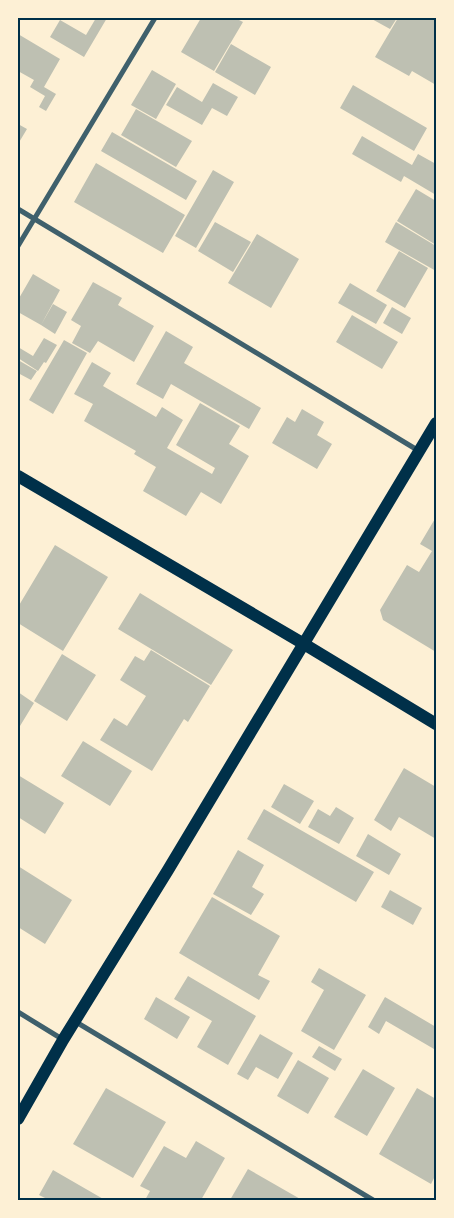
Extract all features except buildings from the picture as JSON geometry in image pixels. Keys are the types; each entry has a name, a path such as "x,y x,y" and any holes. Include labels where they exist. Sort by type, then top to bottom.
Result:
{"main road":[{"path":"18,1119 63,1040 304,644 436,422"},
{"path":"18,476 436,724"}],"street":[{"path":"18,246 156,18"},
{"path":"18,209 419,451"},
{"path":"18,1012 63,1040"},
{"path":"75,1022 373,1200"}]}
